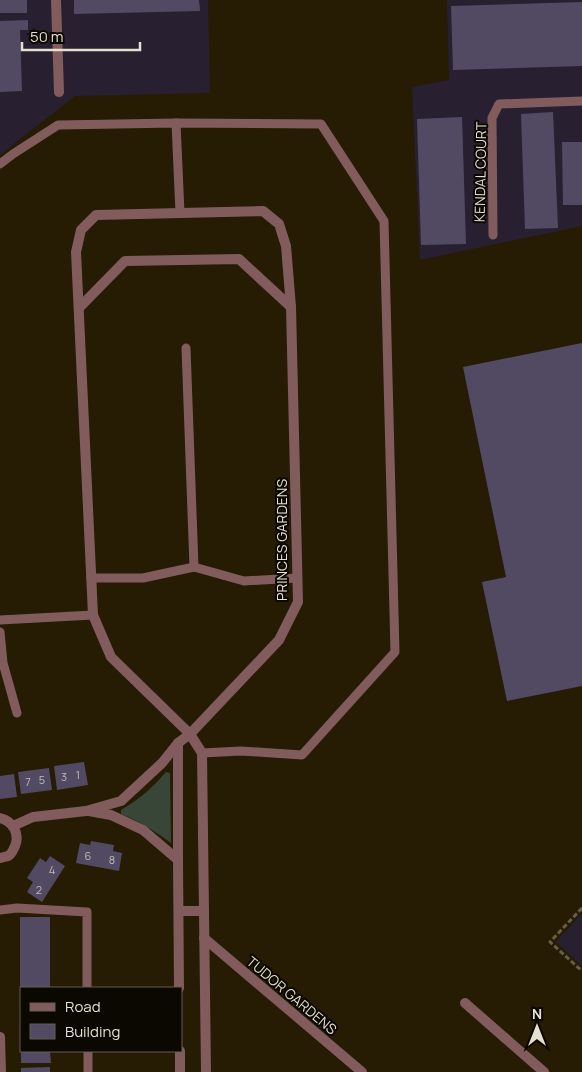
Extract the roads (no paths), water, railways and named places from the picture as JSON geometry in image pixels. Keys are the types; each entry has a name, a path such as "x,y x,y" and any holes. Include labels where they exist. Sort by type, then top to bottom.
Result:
{"street":[{"path":"56,0 59,92"},
{"name":"PRINCES GARDENS","path":"86,811 121,801 162,763 178,743 190,734 279,640 298,602 291,307 286,246 279,224 263,211 96,215 80,230 76,252 93,615 111,657 190,734 202,753"},
{"path":"79,308 125,262 239,259 291,307"},
{"path":"178,743 179,987"},
{"path":"202,753 206,1072"},
{"path":"13,826 33,818 86,811 111,815 142,830 178,860"},
{"path":"0,818 7,820 13,826 17,841 12,852 8,856 0,858"},
{"path":"179,911 204,911"},
{"name":"TUDOR GARDENS","path":"204,938 362,1072"},
{"path":"466,1003 544,1072"},
{"path":"0,1037 1,1072"},
{"path":"180,1052 180,1072"}],"lane":[{"name":"KENDAL COURT","path":"493,235 492,118 498,104 582,101"},
{"path":"0,164 58,125 176,123 321,124 384,221 395,652 302,754 241,751 202,753"},
{"path":"176,123 180,213"},
{"path":"186,348 194,567"},
{"path":"91,578 143,578 194,567 244,581 297,578"},
{"path":"0,620 93,615"},
{"path":"0,632 2,663 17,713"},
{"path":"0,910 17,908 86,912 87,987"},
{"path":"88,1052 88,1072"}]}
